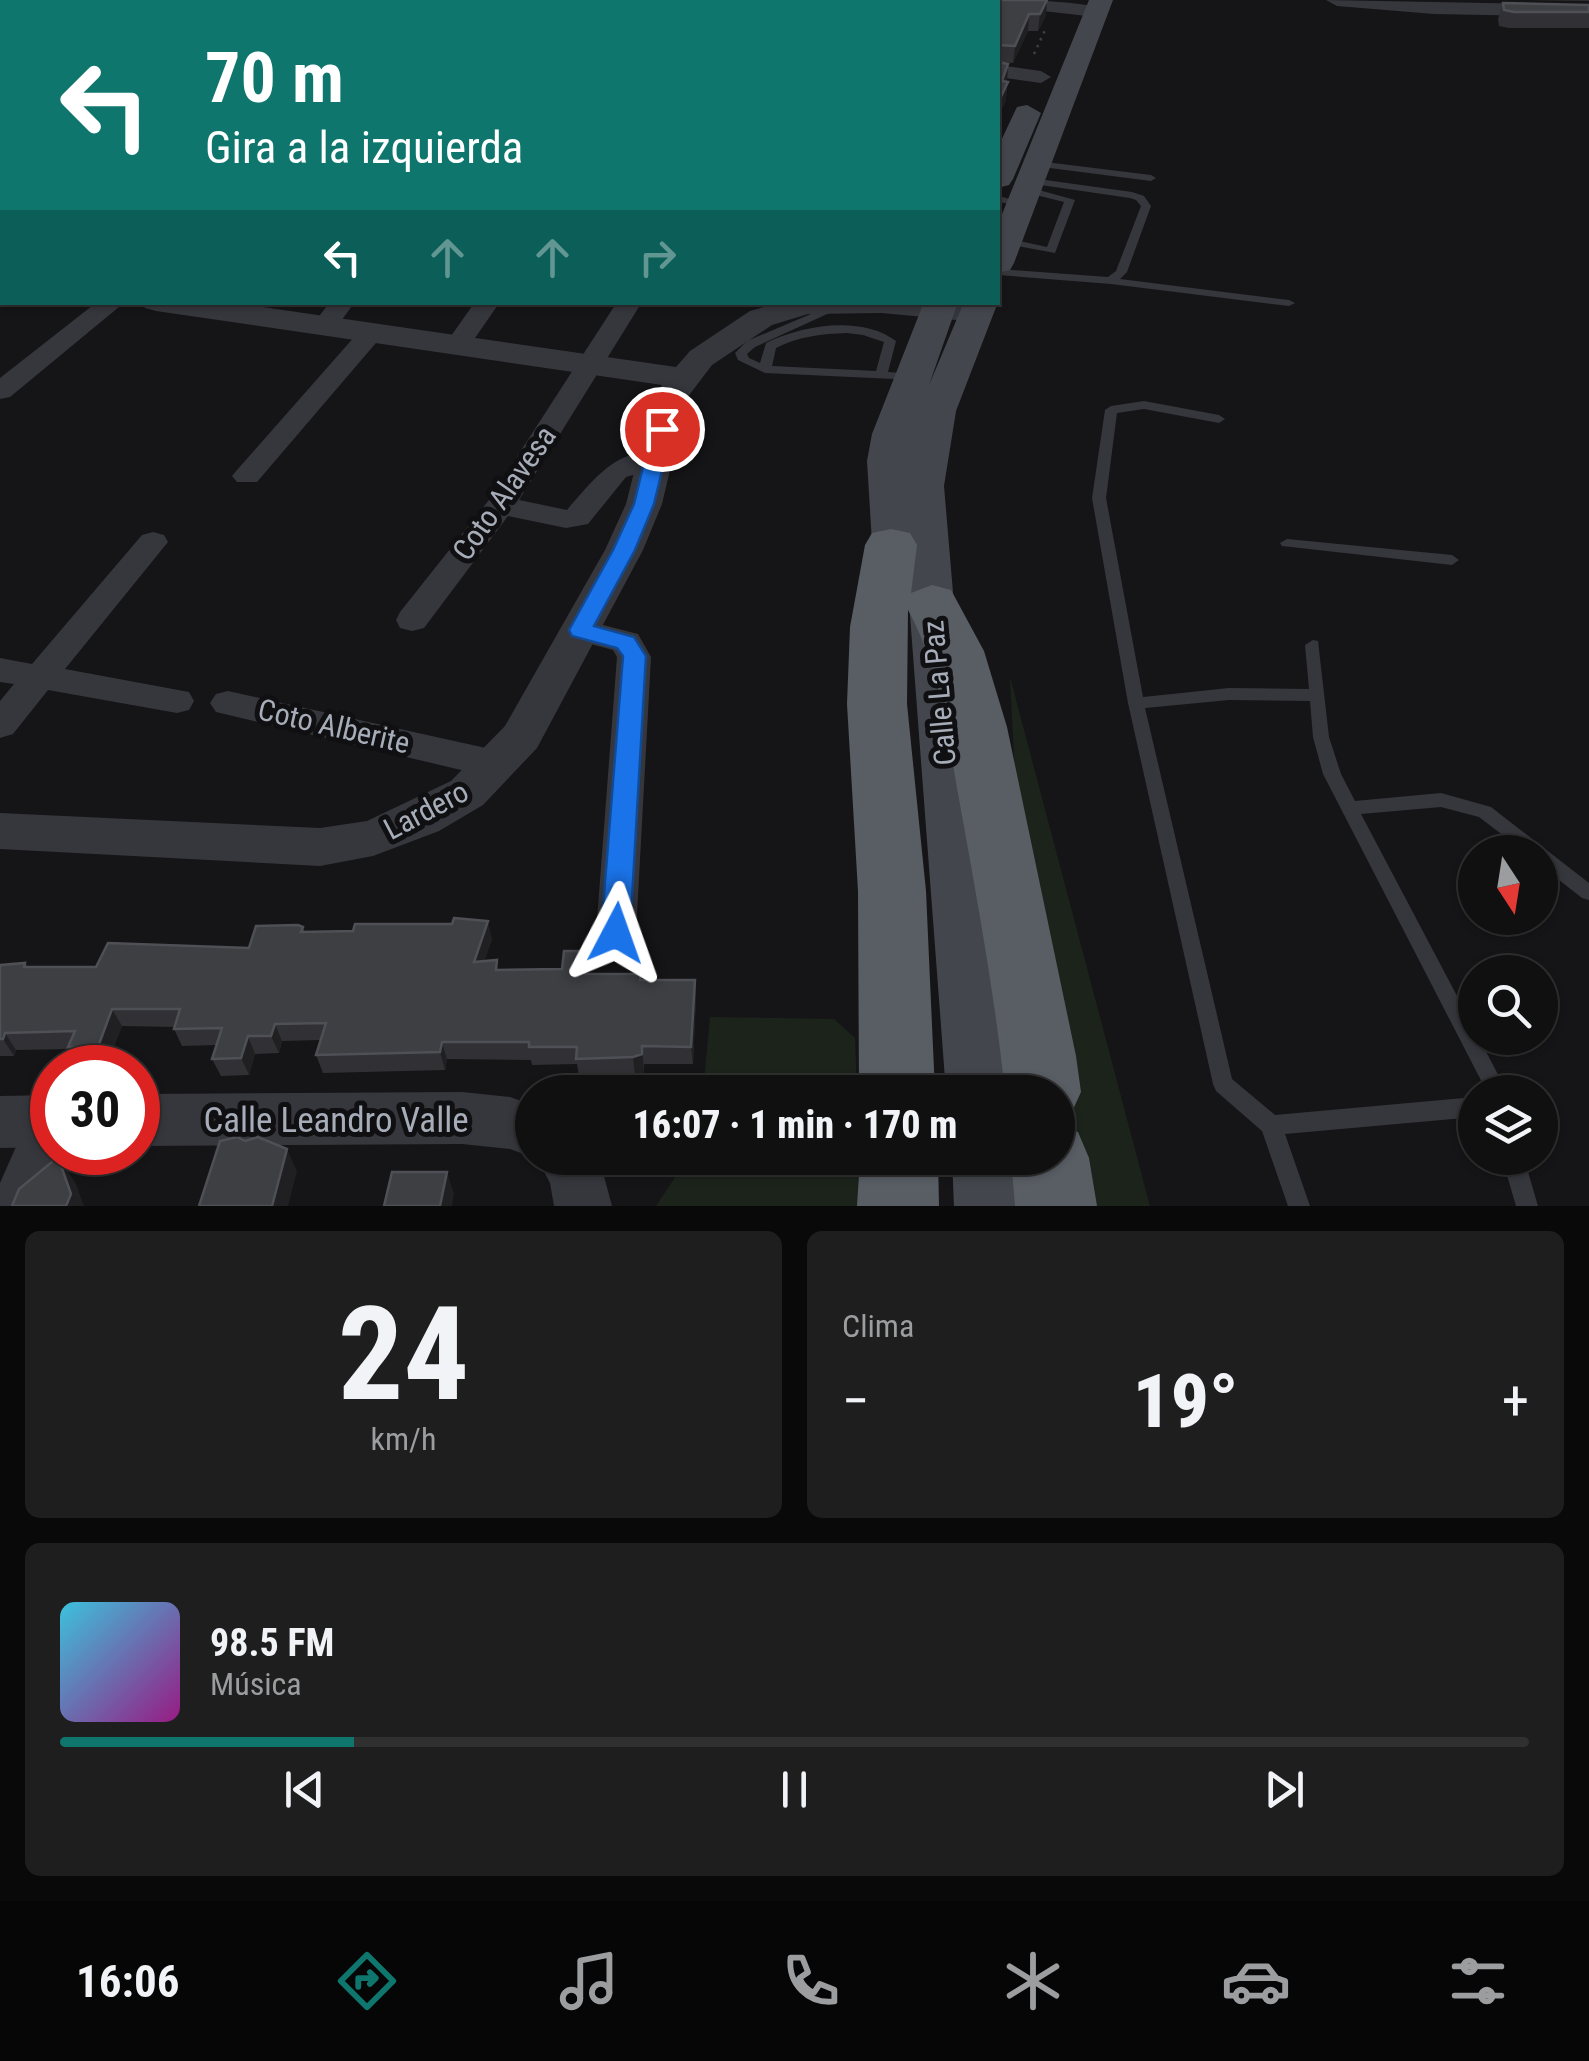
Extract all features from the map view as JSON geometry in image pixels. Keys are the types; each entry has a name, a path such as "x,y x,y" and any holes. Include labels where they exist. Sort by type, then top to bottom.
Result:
{"highway":[{"path":"891,545 878,627 876,704 892,890 897,1075"},
{"path":"932,603 952,634 971,698 1032,999 1041,1075"},
{"path":"898,1175 898,1206"},
{"path":"1052,1175 1056,1206"}],"main road":[{"path":"1000,170 1007,139 1076,17"},
{"path":"1002,252 1076,17"},
{"name":"Calle La Paz","path":"959,306 897,376 887,461 891,545 925,712 976,1075"},
{"name":"Calle La Paz","path":"947,1075 925,712 932,603 924,486 959,306"},
{"path":"955,1175 956,1206"},
{"path":"985,1175 986,1206"}],"street":[{"path":"1000,0 1076,17"},
{"path":"1337,0 1434,8 1589,11"},
{"path":"1000,10 1076,17"},
{"path":"1000,71 1040,77"},
{"path":"0,391 108,305"},
{"path":"205,305 334,313 372,332 590,362 672,383 738,330 803,305"},
{"name":"Coto Alavesa","path":"412,620 501,506 628,305"},
{"name":"Lardero","path":"0,831 320,847 373,838 468,793 521,738 624,550 644,504 672,383 700,329 743,305"},
{"path":"920,305 959,306"},
{"path":"458,343 484,308"},
{"path":"246,476 372,332"},
{"path":"501,506 577,518 616,470 654,460"},
{"path":"0,725 153,542"},
{"path":"580,630 626,642 634,656 616,933"},
{"path":"0,670 176,701"},
{"name":"Coto Alberite","path":"228,703 495,764"},
{"name":"Calle Leandro Valle","path":"160,1120 462,1118 515,1125"},
{"path":"14,1206 30,1138"},
{"path":"577,1175 583,1206"}],"lane":[{"path":"1023,187 1150,178"},
{"path":"1002,252 1051,251 1070,200 1023,187"},
{"path":"1023,187 1132,195 1144,201 1146,206 1121,272 1111,281"},
{"path":"1000,272 1289,303"},
{"path":"764,369 770,346 788,334 813,330 871,333 890,341 897,376 764,369 752,366 742,353 777,331 837,305"},
{"path":"1219,419 1144,405 1111,410 1099,498 1136,703 1224,1084 1271,1124 1298,1206"},
{"path":"1288,543 1452,560"},
{"path":"1313,645 1320,737 1332,774 1488,1075"},
{"path":"1136,703 1229,694 1317,695"},
{"path":"1350,808 1441,800 1484,812 1514,835"},
{"path":"1558,869 1589,893"},
{"path":"1271,1124 1458,1108"},
{"path":"1518,1175 1528,1206"}],"shaded area":[{"path":"1010,677 1150,1206 1074,1206 1069,1175 1075,1175 1075,1075 1052,1075 1020,877"},
{"path":"710,1017 834,1019 855,1038 856,1075 705,1075"},
{"path":"677,1175 858,1175 859,1206 656,1206"}],"building":[{"path":"1000,0 1047,0 1040,14 1029,14 1015,46 1000,45"},
{"path":"1503,3 1589,5 1589,12 1514,12 1504,10"},
{"path":"1000,62 1008,64 1002,81 1008,82 1000,99"},
{"path":"454,918 488,921 474,962 497,960 496,970 562,969 564,951 587,951 585,974 641,974 640,980 695,980 691,1047 642,1046 642,1054 633,1057 576,1059 577,1047 529,1047 529,1042 442,1042 440,1052 316,1055 326,1023 275,1024 271,1036 248,1036 241,1058 212,1059 222,1028 174,1029 180,1009 112,1009 99,1045 69,1045 75,1031 5,1033 0,1039 0,965 96,967 108,943 249,948 256,926 298,925 303,927 301,932 353,931 355,924 452,924"},
{"path":"237,1137 245,1141 258,1137 287,1149 272,1206 199,1206 220,1141"},
{"path":"392,1172 447,1172 440,1206 384,1206"},
{"path":"36,1175 64,1175 71,1194 66,1206 12,1206 19,1189"}],"route":[{"path":"616,933 634,656 626,642 580,630 624,550 644,504 662,429"}]}
